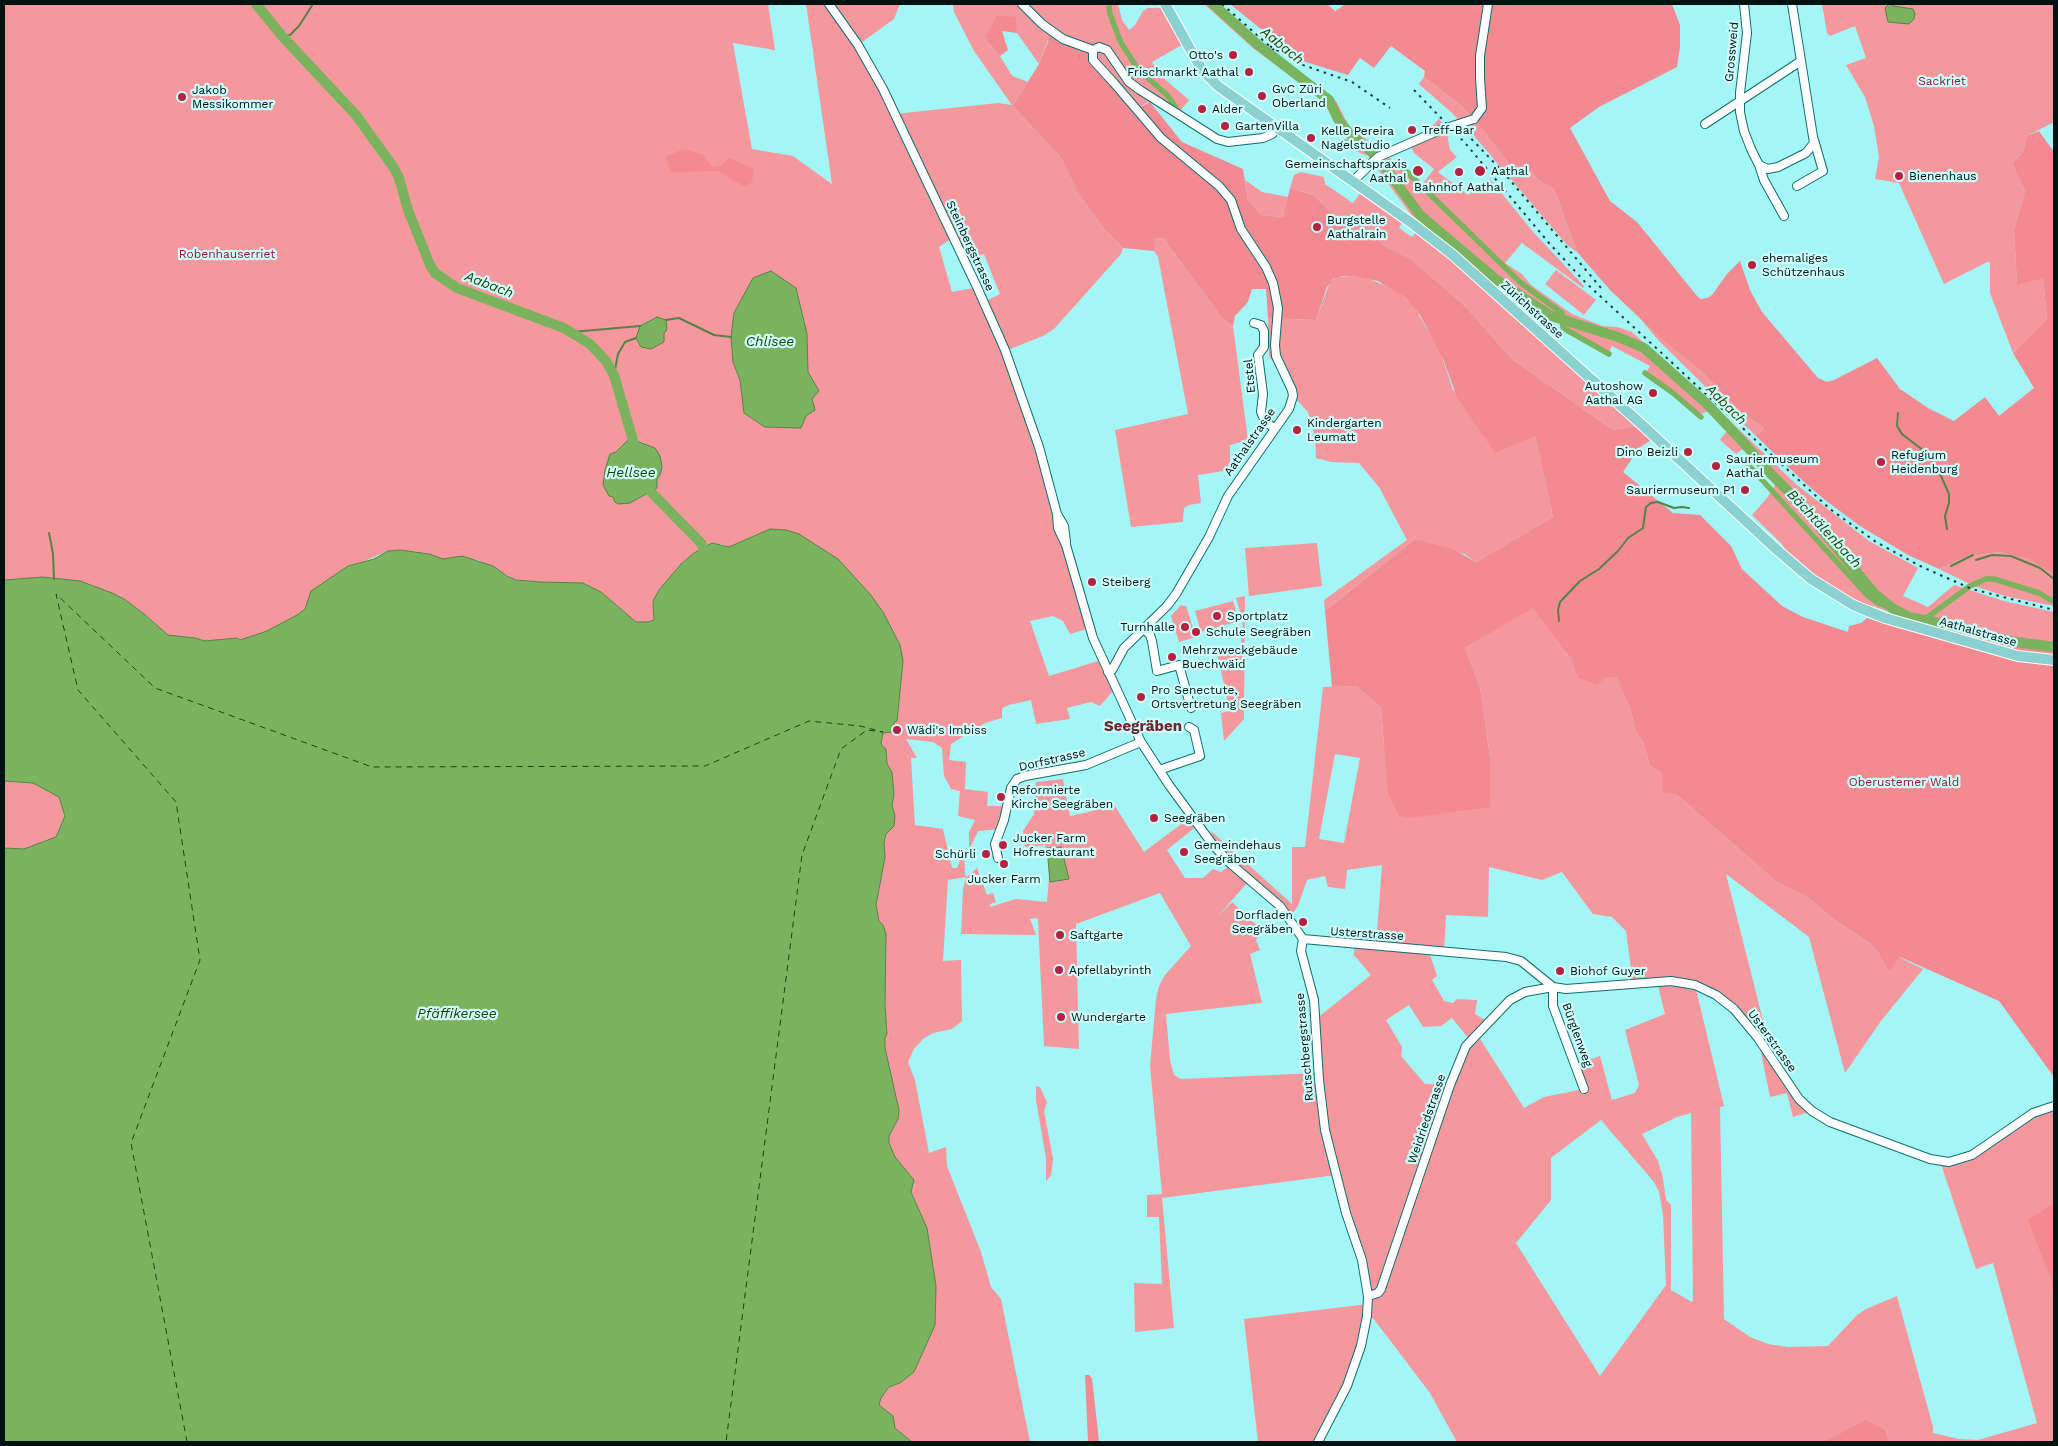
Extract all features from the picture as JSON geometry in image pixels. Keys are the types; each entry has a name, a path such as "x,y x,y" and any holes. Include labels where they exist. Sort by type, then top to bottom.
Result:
{"main road":[{"name":"Zürichstrasse","path":"1165,4 1207,75 1224,91 1416,226 1478,277 1806,575 1853,605 1897,622"},
{"name":"Aathalstrasse","path":"1897,622 2018,656 2054,660"}],"street":[{"name":"Steinbergstrasse","path":"829,4 872,69 984,302 1005,350 1026,408 1057,514 1058,528 1066,545 1093,638 1108,672"},
{"path":"1022,4 1052,32 1093,50 1099,47 1107,50 1129,82 1221,141 1232,142 1263,138 1269,136 1277,129"},
{"path":"1352,182 1378,157 1478,116 1482,108 1480,56 1488,4"},
{"name":"Grossweid","path":"1744,4 1747,33 1739,101 1744,131 1764,180 1784,216"},
{"path":"1792,4 1814,140 1823,171 1797,186"},
{"name":"Aathalstrasse","path":"1093,50 1093,60 1160,138 1228,195 1241,229 1269,273 1278,308 1276,356 1290,384 1293,396 1289,409 1228,496 1209,538 1176,594 1167,606 1124,648 1112,670 1108,672"},
{"name":"Grossweid","path":"1705,124 1802,61"},
{"path":"1759,165 1768,169 1778,168 1810,150 1814,140"},
{"name":"Etstel","path":"1254,324 1261,325 1264,331 1264,347 1258,355 1263,394 1262,412 1265,421 1275,429"},
{"path":"1144,629 1150,635 1157,671 1179,665 1191,708"},
{"path":"1108,672 1141,742 1159,770 1214,845 1231,864 1280,906 1303,939"},
{"path":"1159,770 1200,756 1194,730 1189,727"},
{"name":"Dorfstrasse","path":"998,858 995,844 1004,820 1010,788 1017,779 1086,764 1141,742"},
{"name":"Usterstrasse","path":"1303,939 1506,957 1521,961 1553,986 1573,990 1671,981 1695,984 1726,1002 1742,1018 1799,1098 1812,1112 1830,1122 1930,1159 1949,1162 1972,1155 2033,1113 2054,1106"},
{"name":"Rutschbergstrasse","path":"1303,939 1301,951 1314,1000 1319,1080 1325,1130 1346,1213 1362,1260 1368,1296 1366,1329 1358,1354 1347,1386 1318,1442"},
{"name":"Bürglenweg","path":"1553,986 1553,1006 1584,1089"},
{"name":"Weidriedstrasse","path":"1368,1296 1378,1294 1381,1289 1450,1084 1466,1046 1510,1000 1526,992 1553,986"}],"green space":[{"name":"Robenhauserriet","path":"4,4 768,4 775,50 733,43 752,149 793,156 832,184 806,4 900,4 894,19 858,45 895,114 998,103 1012,105 974,51 954,12 953,4 1118,4 1122,20 1129,30 1135,25 1143,11 1148,8 1167,8 1187,42 1152,62 1160,75 1189,100 1177,115 1153,99 1136,109 1048,40 1039,64 1017,33 1015,17 985,38 1000,56 1012,76 1028,82 1013,106 1061,158 1078,193 1105,230 1123,248 1121,254 1054,329 1043,336 1005,351 1015,376 1090,628 1070,634 1063,621 1053,616 1030,621 1049,676 1098,661 1113,691 1100,706 1091,702 1067,708 1070,719 1036,724 1031,700 1009,705 1002,708 1002,718 985,723 951,744 949,760 966,762 965,789 988,792 987,806 1004,806 1001,829 978,831 969,850 969,832 975,820 958,816 960,791 951,789 944,776 942,748 933,742 906,739 917,758 911,758 915,825 943,829 952,868 957,868 964,850 965,875 967,877 977,868 987,895 993,893 996,902 990,904 990,907 1016,899 1047,902 1050,864 1045,845 1025,847 1023,831 1034,814 1036,782 1063,779 1070,816 1089,812 1113,803 1144,852 1192,816 1198,825 1167,850 1185,878 1203,878 1213,869 1221,872 1231,864 1213,845 1211,831 1292,904 1292,847 1305,847 1323,687 1357,686 1381,708 1384,745 1490,807 1490,757 1480,687 1465,648 1533,607 1571,659 1577,677 1616,677 1631,711 1635,730 1644,744 1650,766 1662,773 1676,794 1778,883 1808,897 1832,918 1871,944 1889,970 1899,957 1923,969 1881,1021 1845,1073 1809,937 1726,874 1773,1060 1812,1111 1793,1117 1787,1093 1770,1097 1758,1038 1734,1009 1695,985 1724,1106 1720,1107 1724,1319 1750,1337 1768,1344 1788,1347 1828,1346 1857,1315 1866,1309 1897,1296 1933,1427 1933,1433 1959,1439 1978,1440 2037,1423 1993,1263 1976,1269 1940,1161 1962,1159 2033,1113 2054,1106 2054,1203 2029,1220 2051,1281 2054,1296 2054,1442 1889,1442 1886,1430 1866,1419 1823,1442 1457,1442 1430,1393 1373,1318 1368,1316 1361,1346 1318,1442 1258,1442 1244,1319 1368,1304 1368,1296 1336,1175 1162,1198 1174,1328 1135,1332 1134,1283 1162,1284 1159,1217 1147,1217 1147,1195 1162,1194 1150,1066 1156,999 1159,986 1165,975 1191,946 1160,893 1076,924 1079,1049 1044,1046 1038,920 1037,918 1030,919 1036,935 961,934 963,889 966,877 948,880 943,961 961,960 962,1021 952,1029 933,1033 923,1039 914,1049 908,1062 915,1080 929,1153 946,1147 947,1166 981,1252 991,1287 1001,1299 1030,1442 912,1442 895,1428 887,1411 879,1406 880,1398 890,1387 900,1383 914,1372 935,1325 936,1286 927,1228 911,1191 914,1184 910,1174 895,1157 889,1143 889,1136 898,1119 899,1111 885,1048 887,1034 885,1005 886,934 879,921 876,905 884,859 884,843 894,810 892,805 894,795 892,772 887,764 886,755 881,743 883,732 894,722 900,645 883,612 870,594 838,559 756,535 729,547 720,544 694,553 681,564 659,590 653,612 654,621 636,622 601,592 583,583 516,580 478,560 443,559 429,554 388,551 338,572 308,601 305,609 267,631 239,640 237,638 205,641 168,635 124,599 80,581 43,577 4,580","holes":["951,239 964,260 984,254 1000,294 984,302 974,288 952,292 939,247","657,317 666,320 667,329 651,349 642,324","807,334 808,372 819,391 812,399 815,410 806,416 744,413 740,380 733,362","627,441 642,442 647,445 651,492 630,503 609,495 603,485 605,470 616,452","1335,754 1360,758 1344,843 1319,839","1382,865 1376,946 1354,944 1354,955 1371,975 1316,1019 1318,1073 1181,1079 1174,1075 1170,1060 1166,1014 1262,1003 1250,954 1260,950 1256,940 1263,931 1232,902 1218,916 1248,882 1289,918 1298,906 1307,880 1325,876 1328,887 1345,889 1347,870","1489,867 1542,880 1562,872 1593,914 1612,917 1626,931 1633,984 1657,982 1665,1014 1625,1030 1639,1085 1635,1093 1612,1100 1600,1056 1575,1065 1584,1089 1544,1097 1524,1108 1477,1034 1488,1022 1475,1014 1477,1000 1457,999 1453,1003 1444,1001 1432,980 1437,976 1429,951 1444,952 1446,915 1488,917","1409,1005 1423,1027 1441,1026 1452,1018 1470,1040 1450,1085 1425,1084 1401,1056 1402,1047 1386,1020","1691,1113 1692,1302 1671,1290 1671,1205 1666,1200 1658,1161 1642,1134 1677,1117","1601,1120 1654,1182 1659,1192 1663,1215 1666,1285 1600,1376 1516,1243 1551,1200 1551,1158"]},
{"path":"1204,4 1218,4 1265,46 1336,101 1350,128 1376,146 1421,186 1434,169 1414,153 1409,142 1420,138 1439,119 1449,131 1450,150 1457,157 1438,172 1468,195 1490,179 1534,233 1584,286 1583,288 1522,243 1505,263 1522,274 1531,285 1572,314 1602,326 1618,327 1632,332 1706,398 1797,485 1869,541 1918,568 1903,596 1928,607 1954,585 2004,601 2054,612 2054,641 2010,635 1931,615 1916,622 1873,606 1870,612 1795,566 1782,544 1752,515 1767,498 1775,485 1744,448 1736,454 1720,440 1727,431 1738,442 1708,411 1696,416 1670,391 1645,374 1650,366 1612,346 1608,354 1565,331 1562,323 1543,319 1496,284 1412,216 1368,156 1343,146 1348,136 1341,129 1326,102 1254,49"},
{"path":"1230,4 1327,4 1335,11 1346,4 1672,4 1680,25 1680,47 1677,67 1599,107 1570,128 1610,201 1637,222 1701,299 1712,295 1727,274 1740,261 1750,290 1762,312 1818,378 1827,382 1834,380 1877,358 1900,389 1928,408 1954,421 1985,397 1999,416 2034,388 2013,353 2047,319 2043,278 2017,285 2014,230 2025,191 2012,163 2023,152 2027,136 2039,131 2054,152 2054,575 2028,559 2000,552 1973,554 1939,569 1908,555 1860,526 1802,480 1756,436 1764,428 1743,414 1700,370 1661,338 1611,291 1577,252 1554,189 1541,182 1528,168 1509,164 1474,119 1457,102 1424,77 1425,71 1391,46 1374,68 1360,58 1348,75 1299,60"},
{"name":"Sackriet","path":"1822,4 2054,4 2054,122 2027,136 2023,152 2012,163 2025,191 2014,230 2017,284 2043,277 2047,319 2013,353 1990,293 1990,262 1944,284 1899,183 1875,179 1879,157 1874,126 1865,97 1846,65 1866,58 1855,26 1830,36 1827,33"},
{"path":"997,15 1016,17 1017,33 1002,31 1008,50 1000,56 985,38"},
{"name":"Oberustemer Wald","path":"1052,32 1093,50 1092,55 1136,109 1150,102 1182,142 1243,169 1248,200 1261,215 1283,217 1290,188 1313,195 1353,232 1372,232 1384,246 1411,259 1466,307 1512,359 1613,430 1637,426 1651,440 1639,448 1623,472 1673,513 1700,515 1731,546 1742,569 1782,606 1803,617 1848,632 1849,626 1861,623 1867,618 1915,632 1931,615 2010,635 2054,641 2054,1077 1999,1001 1900,957 1889,971 1871,944 1832,918 1808,897 1778,883 1676,794 1663,792 1662,773 1650,766 1644,744 1635,730 1631,711 1616,677 1604,678 1598,685 1577,677 1571,659 1533,608 1465,648 1480,687 1490,757 1490,807 1410,818 1399,816 1388,793 1381,708 1357,686 1332,687 1325,611 1415,539 1453,549 1476,562 1553,517 1535,436 1495,453 1457,397 1443,359 1420,315 1406,298 1378,281 1352,276 1333,279 1327,287 1316,320 1268,318 1266,289 1252,289 1248,302 1235,316 1233,326 1222,318 1163,238 1156,238 1154,251 1123,248 1105,230 1078,193 1061,158 1013,106 1039,64"},
{"path":"1424,77 1457,102 1474,119 1509,164 1528,168 1541,182 1554,189 1577,252 1567,245 1475,137 1452,113 1419,84"},
{"path":"683,149 702,154 712,167 722,165 729,158 754,169 752,182 745,187 718,171 671,172 665,157"},
{"path":"1301,172 1324,177 1325,184 1353,203 1363,189 1405,218 1399,228 1412,237 1417,231 1475,279 1637,426 1613,430 1512,359 1466,307 1411,259 1384,246 1372,232 1353,232 1313,195 1290,188 1294,175"},
{"path":"1245,180 1262,192 1288,197 1283,217 1261,215 1248,200"},
{"path":"1156,238 1163,238 1222,318 1233,326 1248,440 1230,445 1230,470 1198,475 1201,503 1184,508 1183,522 1131,527 1115,430 1188,414 1158,257 1154,251"},
{"path":"1556,270 1596,300 1584,315 1545,284"},
{"path":"1352,276 1369,279 1389,287 1413,305 1440,351 1453,390 1535,436 1553,517 1476,562 1464,554 1415,539 1325,611 1324,600 1407,540 1379,487 1359,463 1331,462 1316,458 1315,437 1308,412 1293,396 1281,367 1277,367 1269,356 1268,318 1316,320 1330,282 1337,277"},
{"path":"1639,317 1700,370 1743,414 1764,428 1756,436 1659,341"},
{"path":"1317,543 1322,586 1249,596 1245,548"},
{"path":"2000,552 2028,559 2054,575 2054,606 2005,596 1974,586 1939,569 1973,554"},
{"path":"1245,596 1244,719 1224,741 1221,713 1230,711 1217,653 1241,645 1243,621 1236,598"},
{"name":"Sportplatz","path":"1233,601 1239,621 1201,632 1195,611"},
{"name":"Turnhalle","path":"1181,605 1186,606 1196,637 1179,642 1171,616"},
{"path":"4,781 33,783 59,797 65,816 56,837 24,849 4,848"},
{"path":"1036,1086 1040,1087 1047,1102 1044,1111 1053,1159 1051,1175 1046,1181 1046,1158 1036,1100"},
{"path":"2054,1203 2054,1296 2051,1281 2028,1220"},
{"path":"1085,1375 1089,1375 1092,1378 1099,1442 1088,1442"},
{"path":"1866,1419 1886,1430 1889,1442 1823,1442"}],"water":[{"path":"1889,4 1913,9 1915,13 1914,19 1909,24 1888,22 1885,8"},
{"name":"Chlisee","path":"771,271 796,288 807,334 808,372 819,391 812,399 815,410 806,416 801,428 765,427 744,413 740,380 733,362 731,337 734,313 753,278"},
{"path":"657,317 666,320 667,330 664,333 664,342 651,349 641,347 636,338 640,326"},
{"name":"Hellsee","path":"634,440 655,448 660,456 662,467 657,479 657,488 630,503 618,504 613,497 609,496 603,485 605,470 610,454 616,452 627,441"},
{"name":"Pfäffikersee","path":"770,529 786,530 799,534 838,559 870,594 883,612 900,645 903,661 897,721 894,722 893,732 883,733 881,743 886,749 887,764 892,772 894,795 892,805 895,816 894,826 886,834 884,843 885,857 876,905 879,921 883,925 886,934 885,1005 887,1034 885,1048 899,1110 898,1119 889,1136 889,1143 895,1157 914,1180 911,1192 927,1228 936,1286 935,1325 914,1372 900,1383 889,1387 881,1398 879,1405 893,1416 895,1428 912,1442 4,1442 4,848 24,849 56,837 65,816 59,797 33,783 4,781 4,580 43,577 80,581 124,599 168,635 205,641 237,638 240,640 267,631 297,615 305,609 311,591 348,566 374,559 388,551 400,550 429,554 443,559 462,556 493,566 516,580 583,583 601,592 636,622 648,622 654,620 653,601 659,590 681,564 694,553 712,543 729,547"},
{"path":"1061,847 1069,879 1050,882 1047,848"}],"waterway":[{"name":"Aabach","path":"256,4 282,36 356,115 394,168 399,178 408,210 435,273 457,288 564,328 590,344 606,361 614,375 637,454"},
{"path":"282,36 290,35 299,26 313,4"},
{"path":"1109,4 1110,14 1121,43 1138,69 1168,96 1175,106"},
{"name":"Aabach","path":"1213,4 1257,44 1329,100 1338,119 1348,132 1374,154"},
{"path":"1345,142 1371,151"},
{"name":"Aabach","path":"1381,162 1420,215 1497,280 1551,316 1618,337 1644,348 1706,403 1770,473 1809,512 1874,593 1892,608 1909,617 1961,628 2008,641 2054,647"},
{"path":"1384,164 1404,169 1521,283 1562,313 1563,327 1565,329 1609,354"},
{"path":"666,320 679,318 714,335 731,337"},
{"path":"572,332 640,326"},
{"path":"614,375 618,354 625,342 636,338"},
{"path":"1645,373 1673,393 1701,417"},
{"path":"1898,413 1897,426 1902,434 1928,454 1949,494 1949,503 1945,516 1947,529"},
{"name":"Bächtälenbach","path":"1743,459 1867,595 1878,603 1892,608"},
{"name":"Aabach","path":"645,482 651,492 701,543 704,560"},
{"path":"1559,621 1558,610 1560,602 1580,581 1599,569 1618,551 1628,538 1643,528 1646,507 1651,503 1658,502 1674,508 1689,508"},
{"path":"49,533 53,554 54,579"},
{"path":"1951,566 1973,555"},
{"path":"1976,560 1992,555 2011,556 2040,568 2054,579"},
{"path":"1925,619 1970,586 1986,579 1994,579 2039,593 2054,602"}],"ferry route":[{"path":"187,1442 131,1143 200,960 176,802 78,690 56,594 155,688 372,767 705,766 809,721 860,726 883,732 867,730 841,749 802,855 726,1442"}],"railway":[{"path":"1222,4 1274,50"},
{"path":"1270,46 1300,64 1352,82 1390,108"},
{"path":"1414,90 1466,144 1549,243 1586,283 1830,509 1876,542 1922,567 1972,589 2054,610"},
{"path":"1461,128 1504,173 1601,288"}],"place":[{"name":"Otto's","path":"1233,55"},
{"name":"Frischmarkt Aathal","path":"1249,72"},
{"name":"GvC Züri Oberland","path":"1262,96"},
{"name":"Jakob Messikommer","path":"182,97"},
{"name":"Alder","path":"1202,109"},
{"name":"GartenVilla","path":"1225,126"},
{"name":"Treff-Bar","path":"1412,130"},
{"name":"Kelle Pereira Nagelstudio","path":"1311,138"},
{"name":"Gemeinschaftspraxis Aathal","path":"1418,171"},
{"name":"Aathal","path":"1480,171"},
{"name":"Bahnhof Aathal","path":"1459,172"},
{"name":"Bienenhaus","path":"1899,176"},
{"name":"Burgstelle Aathalrain","path":"1317,227"},
{"name":"ehemaliges Schützenhaus","path":"1752,265"},
{"name":"Autoshow Aathal AG","path":"1653,393"},
{"name":"Kindergarten Leumatt","path":"1297,430"},
{"name":"Dino Beizli","path":"1688,452"},
{"name":"Refugium Heidenburg","path":"1881,462"},
{"name":"Sauriermuseum Aathal","path":"1716,466"},
{"name":"Sauriermuseum P1","path":"1745,490"},
{"name":"Steiberg","path":"1092,582"},
{"name":"Sportplatz","path":"1217,616"},
{"name":"Turnhalle","path":"1185,627"},
{"name":"Schule Seegräben","path":"1196,632"},
{"name":"Mehrzweckgebäude Buechwäid","path":"1172,657"},
{"name":"Pro Senectute, Ortsvertretung Seegräben","path":"1141,697"},
{"name":"Wädi's Imbiss","path":"897,730"},
{"name":"Reformierte Kirche Seegräben","path":"1001,797"},
{"name":"Seegräben","path":"1154,818"},
{"name":"Jucker Farm Hofrestaurant","path":"1003,845"},
{"name":"Gemeindehaus Seegräben","path":"1184,852"},
{"name":"Schürli","path":"986,854"},
{"name":"Jucker Farm","path":"1004,864"},
{"name":"Dorfladen Seegräben","path":"1303,922"},
{"name":"Saftgarte","path":"1060,935"},
{"name":"Apfellabyrinth","path":"1059,970"},
{"name":"Biohof Guyer","path":"1560,971"},
{"name":"Wundergarte","path":"1061,1017"}],"district":[{"name":"Seegräben","path":"1143,727"}]}
